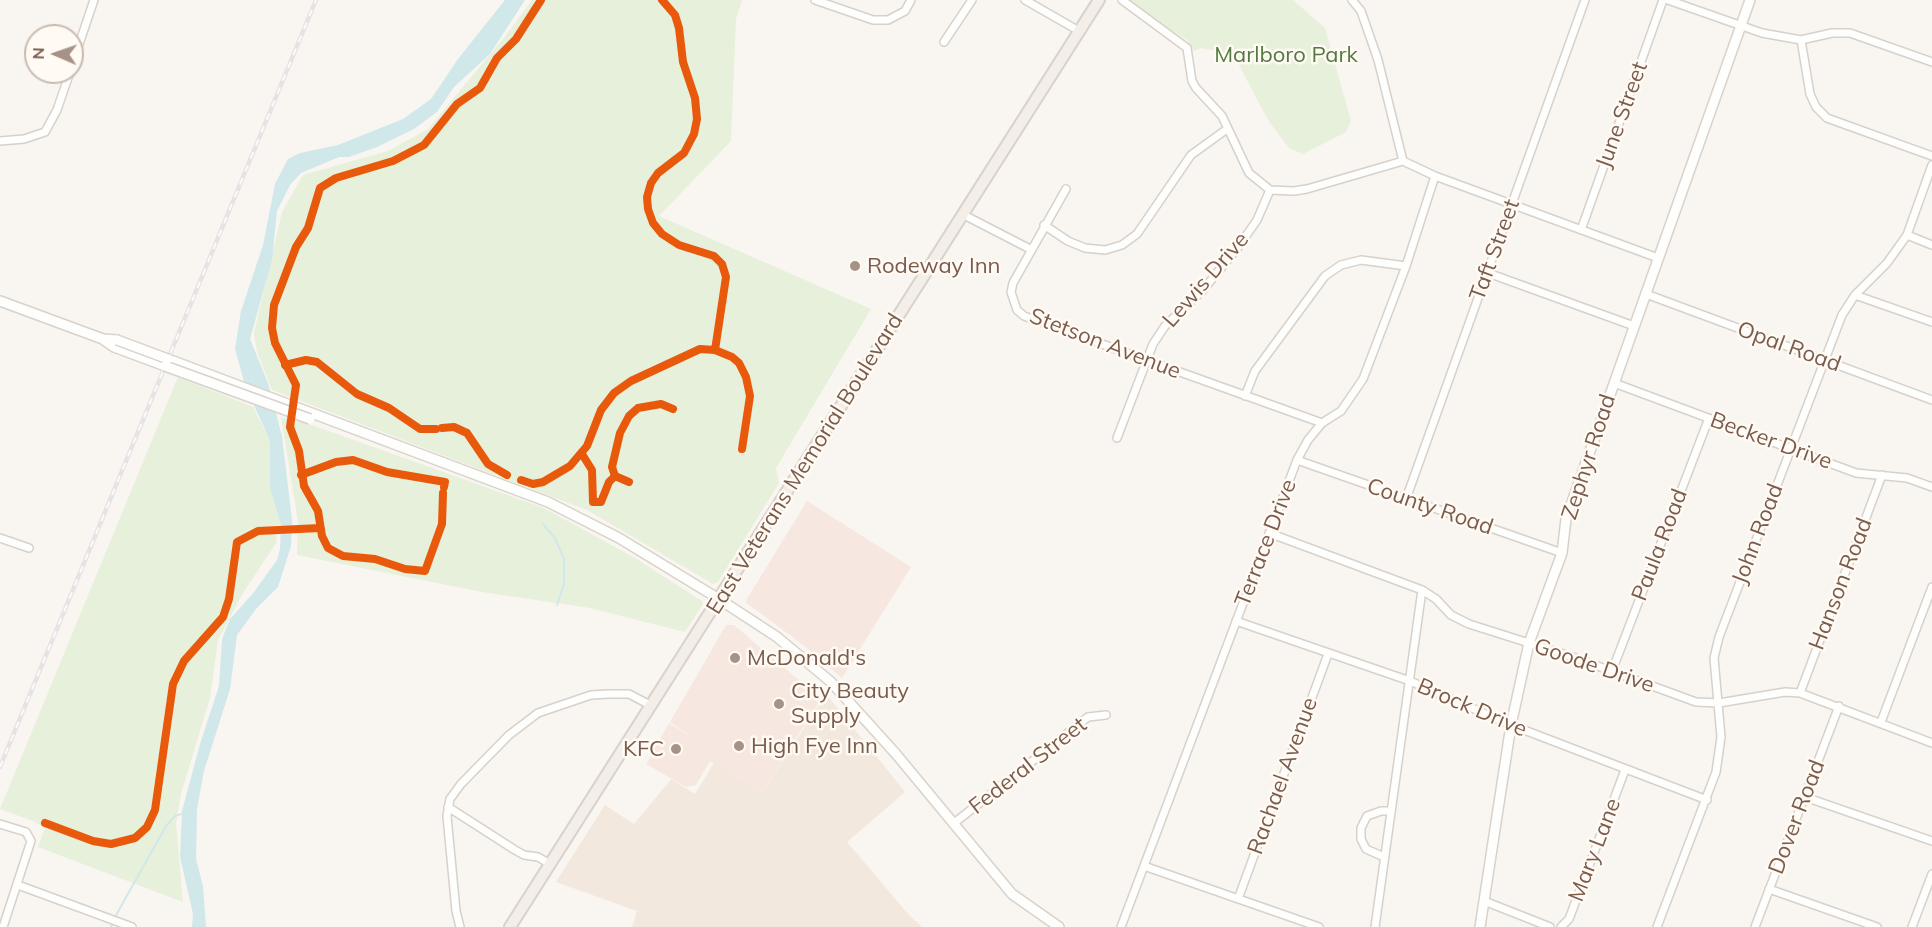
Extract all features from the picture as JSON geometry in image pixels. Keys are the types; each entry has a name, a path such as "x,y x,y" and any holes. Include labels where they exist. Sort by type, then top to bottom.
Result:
{"main road":[{"name":"East Veterans Memorial Boulevard","path":"510,927 1099,0"},
{"name":"Zephyr Road","path":"1480,927 1511,725 1529,643 1562,553 1566,519 1750,0"},
{"path":"0,301 548,502 619,538 777,637 831,682 896,754 1012,894 1059,927"}],"street":[{"path":"84,30 94,0"},
{"path":"816,0 829,2 873,20 888,20 905,11 911,0"},
{"path":"944,42 972,0"},
{"path":"1025,0 1079,31"},
{"path":"1122,0 1187,48 1192,81 1222,116 1249,173 1270,190 1307,189 1403,161 1436,176 1658,258"},
{"path":"1353,0 1360,11 1378,60 1403,161"},
{"name":"Taft Street","path":"1406,499 1585,0"},
{"name":"June Street","path":"1581,230 1663,0"},
{"path":"1668,0 1740,27 1801,40 1832,33 1850,33 1932,62"},
{"path":"1801,40 1810,94 1816,107 1827,118 1932,156"},
{"path":"0,141 24,139 45,132 57,110 66,84"},
{"path":"1044,225 1068,241 1085,248 1105,250 1122,245 1137,234 1191,155 1227,129"},
{"name":"John Road","path":"1657,927 1716,772 1721,737 1714,658 1719,637 1842,315 1855,295 1887,263 1906,236 1932,165"},
{"name":"Terrace Drive","path":"1121,927 1297,460 1308,440 1322,423 1341,411 1363,379 1406,266 1436,176"},
{"name":"Stetson Avenue","path":"1066,189 1030,249 1011,292 1017,310 1024,316 1145,361 1322,423"},
{"name":"Lewis Drive","path":"1117,438 1145,361 1165,326 1203,290 1239,246 1257,220 1270,190"},
{"path":"963,215 1030,249"},
{"path":"1906,236 1932,245"},
{"path":"1245,396 1255,371 1324,276 1341,265 1361,260 1406,266"},
{"path":"1488,273 1634,326"},
{"name":"Opal Road","path":"1646,294 1932,400"},
{"path":"1855,295 1932,322"},
{"name":"Becker Drive","path":"1614,382 1856,473 1907,478 1932,487"},
{"name":"Paula Road","path":"1612,671 1708,418"},
{"name":"County Road","path":"1297,460 1562,553"},
{"name":"Hanson Road","path":"1800,693 1882,475"},
{"name":"Goode Drive","path":"1269,533 1422,590 1436,599 1450,615 1469,624 1612,671 1696,702 1719,703 1785,692 1800,693 1932,742"},
{"path":"0,538 29,548"},
{"path":"1881,722 1932,587"},
{"path":"1375,927 1422,590"},
{"name":"Brock Drive","path":"1236,621 1410,681 1511,725 1707,800"},
{"name":"Rachael Avenue","path":"1238,899 1328,654"},
{"path":"460,927 456,911 447,826 448,807 461,784 509,735 538,713 580,698 609,694 629,694 652,706"},
{"name":"Dover Road","path":"1755,927 1839,706"},
{"name":"Federal Street","path":"953,824 1088,717 1106,715"},
{"name":"Mary Lane","path":"1561,927 1569,919 1625,770"},
{"path":"1805,797 1932,841"},
{"path":"448,807 524,855 538,857 550,864"},
{"path":"1384,857 1366,849 1361,839 1361,828 1367,816 1391,811"},
{"path":"0,824 26,832 31,838 32,845 3,927"},
{"path":"1144,866 1319,927"},
{"path":"1912,927 1932,874"},
{"path":"18,885 128,926"},
{"path":"1769,889 1877,927"},
{"path":"1484,901 1550,927"}],"shaded area":[{"path":"807,501 911,567 842,678 798,641 745,602"},
{"path":"726,625 734,625 821,699 762,793 710,761 696,785 686,787 646,764 669,723 692,737 670,722"},
{"path":"826,694 905,792 847,842 909,915 922,927 632,927 637,911 556,882 605,805 634,824 671,779 695,794 714,763 762,793"}],"green space":[{"path":"532,0 742,0 736,19 731,141 659,216 871,309 776,468 779,483 718,582 713,584 587,510 272,390 257,352 254,333 282,212 303,175 388,151 428,129 503,39"},
{"name":"Marlboro Park","path":"1122,0 1293,0 1325,28 1351,121 1346,132 1303,154 1289,148 1268,120 1238,63 1218,51 1201,48 1194,51 1187,40"},
{"path":"178,377 253,407 270,441 270,488 281,525 277,526 276,543 243,593 218,640 210,698 181,794 176,823 183,902 38,847 45,828 0,809"},
{"path":"281,417 309,424 544,508 635,558 702,601 703,604 685,632 590,608 482,592 297,555 298,522"}],"water":[{"path":"505,0 525,0 490,54 454,87 437,112 414,129 377,147 349,157 339,157 301,173 290,185 277,211 272,260 250,339 268,383 282,436 292,520 291,546 278,587 256,609 237,635 230,689 204,771 197,809 196,859 203,886 206,927 192,927 193,914 180,857 182,811 219,686 222,639 230,619 254,592 277,560 280,549 281,525 270,488 270,441 245,385 235,349 241,311 263,245 275,184 288,159 300,153 338,145 403,119 431,99 458,59"}],"waterway":[{"path":"543,524 555,538 564,559 564,584 557,605"},
{"path":"115,917 166,826 175,816 184,813"}],"railway":[{"path":"0,767 316,0"}],"cycle path":[{"path":"443,493 442,524 425,571 405,569 375,559 343,556 328,548 322,536 318,511 304,486 299,451 290,427 296,385 275,343 272,328 274,305 296,247 308,228 320,188 336,178 393,161 424,145 457,104 480,88 497,58 516,39 541,0"},
{"path":"662,0 675,15 679,28 683,62 695,98 697,119 694,134 684,153 658,173 651,183 647,197 648,209 653,223 662,234 679,245 714,256 722,264 726,277 715,350"},
{"path":"521,480 533,484 543,482 570,466 587,446 601,410 614,393 631,381 700,349 715,350 732,357 739,363 746,377 750,396 742,449"},
{"path":"285,365 306,360 317,362 357,394 389,408 420,429 436,429"},
{"path":"615,476 612,467 620,433 629,416 638,408 661,404 673,409"},
{"path":"442,428 454,427 467,433 488,464 507,475"},
{"path":"582,454 592,470 593,502 601,502 609,482 615,476 629,482"},
{"path":"301,475 336,462 353,460 387,472 445,482 444,487"},
{"path":"45,823 93,841 111,844 135,838 147,827 155,810 173,684 184,661 223,617 229,599 237,542 258,531 320,528"}],"place":[{"name":"Rodeway Inn","path":"855,266"},
{"name":"McDonald's","path":"735,658"},
{"name":"City Beauty Supply","path":"779,704"},
{"name":"High Fye Inn","path":"739,746"},
{"name":"KFC","path":"676,749"}]}
